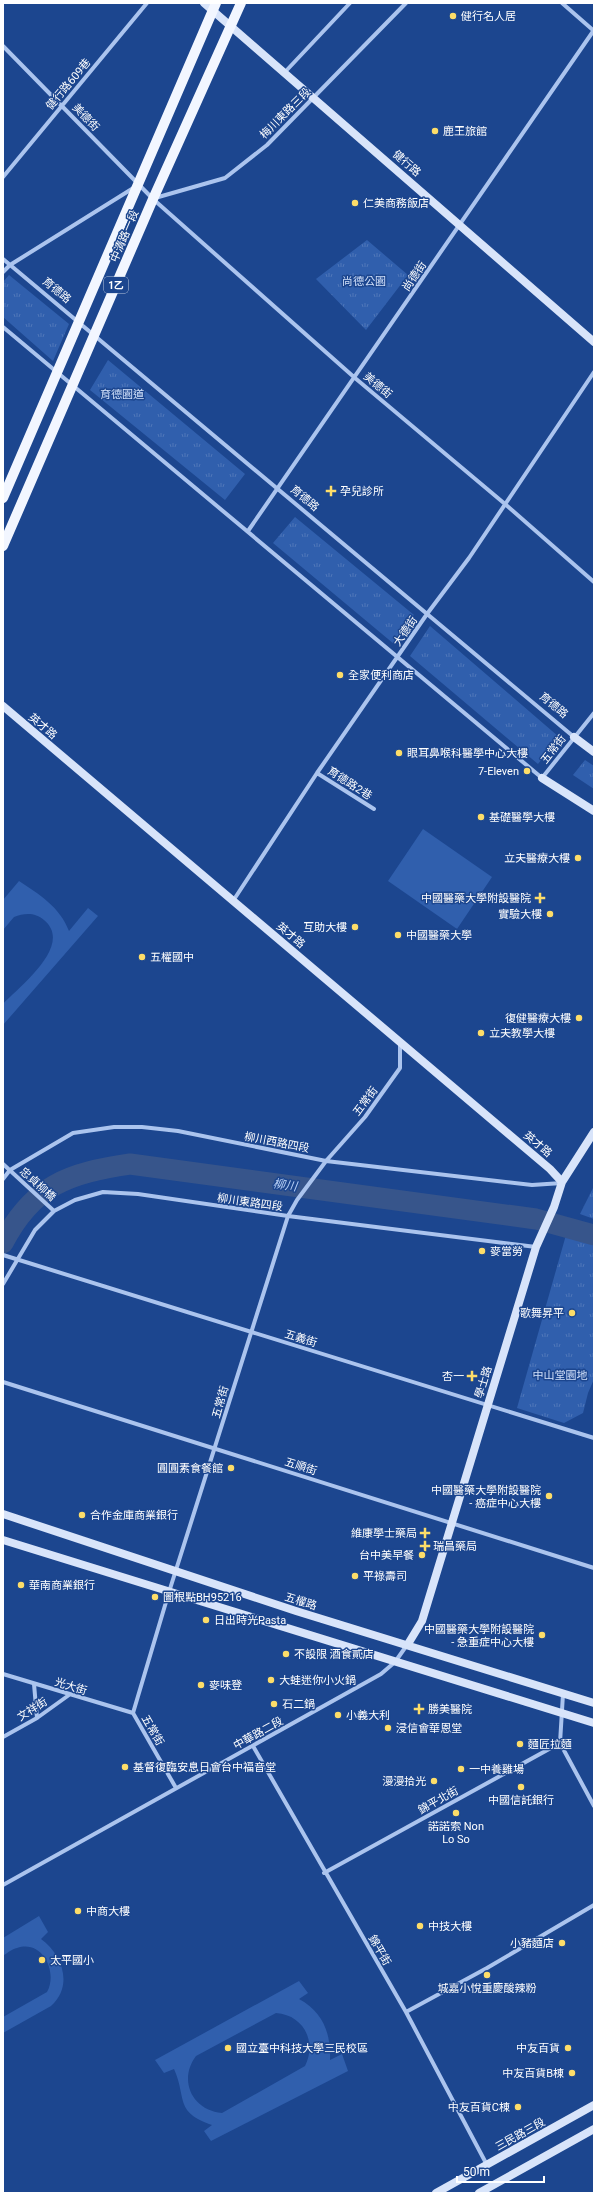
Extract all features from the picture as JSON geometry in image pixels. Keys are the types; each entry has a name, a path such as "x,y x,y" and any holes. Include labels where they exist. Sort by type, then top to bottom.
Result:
{"main road":[{"name":"中清路一段","path":"3,546 153,199 232,26 241,3"},
{"name":"中清路一段","path":"3,498 9,478 57,372 214,6"}],"street":[{"name":"健行路609巷","path":"3,177 147,3"},
{"name":"健行路","path":"204,3 214,6 232,26 284,72 594,342"},
{"path":"284,72 350,3"},
{"name":"梅川東路三段","path":"153,199 225,178 267,145 406,3"},
{"path":"562,3 594,30"},
{"name":"尚德街","path":"248,531 594,30"},
{"name":"美德街","path":"3,46 153,199 355,378 505,504 594,582"},
{"path":"3,272 10,265 138,184"},
{"name":"育德路","path":"3,259 574,737 594,752"},
{"path":"3,327 542,778 594,811"},
{"name":"大德街","path":"233,900 317,773 427,614 469,558 594,372"},
{"name":"英才路","path":"3,706 550,1169 562,1182"},
{"name":"五常街","path":"542,778 594,712"},
{"name":"育德路2巷","path":"317,773 374,809"},
{"name":"五常街","path":"176,1788 133,1714 169,1592 216,1448 251,1331 288,1216 297,1200 326,1162 365,1117 400,1068 400,1042"},
{"name":"柳川西路四段","path":"3,1179 10,1170 73,1133 114,1127 142,1127 178,1132 326,1162 532,1185 562,1182"},
{"name":"學士路","path":"408,1644 422,1621 536,1247 554,1207 562,1182 594,1132"},
{"name":"忠貞柳橋","path":"3,1164 54,1211"},
{"name":"柳川東路四段","path":"3,1284 35,1230 54,1211 75,1200 103,1192 138,1194 288,1216 536,1247"},
{"name":"五義街","path":"4,1256 594,1438"},
{"name":"五順街","path":"3,1382 594,1568"},
{"name":"五權路","path":"3,1514 296,1611 408,1644 594,1703"},
{"path":"3,1540 594,1723"},
{"name":"中華路二段","path":"3,1885 381,1674 395,1662 408,1644"},
{"name":"光大街","path":"3,1674 133,1714"},
{"path":"34,1684 36,1718"},
{"path":"563,1694 560,1743 594,1806"},
{"name":"文祥街","path":"3,1737 36,1718 69,1695"},
{"name":"錦平北街","path":"324,1873 560,1743"},
{"name":"錦平街","path":"253,1746 324,1873 406,2012 487,2165"},
{"path":"406,2012 487,1968 594,1905"},
{"name":"三民路三段","path":"436,2193 594,2105"},
{"path":"479,2193 594,2129"}],"green space":[{"name":"尚德公園","path":"367,240 408,275 366,330 316,279"},
{"path":"9,275 69,324 53,361 3,317 3,282"},
{"name":"育德園道","path":"108,360 245,474 225,500 90,390"},
{"path":"295,517 414,615 394,644 273,543"},
{"path":"430,626 559,737 538,764 410,656"},
{"path":"585,760 594,766 594,789 573,775"},
{"path":"423,829 492,877 457,929 388,881"},
{"path":"19,881 41,896 54,908 65,922 69,931 88,908 98,916 3,1025 3,1004 41,965 49,953 53,941 52,930 41,917 33,914 14,917 3,930 3,900"},
{"path":"594,1186 594,1219 580,1214"},
{"name":"中山堂園地","path":"566,1235 594,1244 594,1379 588,1393 583,1413 564,1423 517,1408"},
{"path":"39,1916 48,1932 41,1939 55,1953 62,1971 62,1989 58,1998 51,2006 3,2033 3,2017 47,1992 50,1984 51,1976 46,1960 41,1953 34,1948 17,1948 11,1950 3,1956 3,1938"},
{"path":"299,1981 308,1993 299,1999 314,2010 324,2024 329,2041 330,2060 342,2054 348,2071 211,2141 204,2131 212,2125 192,2115 187,2109 174,2069 164,2073 155,2060","holes":["276,2013 286,2015 301,2024 306,2031 309,2048 305,2066 222,2113 212,2111 196,2100 188,2084 188,2075 196,2056"]}],"waterway":[{"name":"柳川","path":"3,1243 27,1207 40,1195 55,1185 89,1172 130,1164 536,1219 594,1235"}],"place":[{"name":"健行名人居","path":"453,16"},
{"name":"鹿王旅館","path":"435,131"},
{"name":"仁美商務飯店","path":"355,203"},
{"name":"孕兒診所","path":"331,491"},
{"name":"全家便利商店","path":"340,675"},
{"name":"眼耳鼻喉科醫學中心大樓","path":"399,753"},
{"name":"7-Eleven","path":"527,771"},
{"name":"基礎醫學大樓","path":"481,817"},
{"name":"立夫醫療大樓","path":"578,858"},
{"name":"中國醫藥大學附設醫院","path":"540,898"},
{"name":"實驗大樓","path":"550,914"},
{"name":"互助大樓","path":"355,927"},
{"name":"中國醫藥大學","path":"398,935"},
{"name":"五權國中","path":"142,957"},
{"name":"復健醫療大樓","path":"579,1018"},
{"name":"立夫教學大樓","path":"481,1033"},
{"name":"麥當勞","path":"482,1251"},
{"name":"歌舞昇平","path":"572,1313"},
{"name":"杏一","path":"472,1376"},
{"name":"圓圓素食餐館","path":"231,1468"},
{"name":"中國醫藥大學附設醫院 - 癌症中心大樓","path":"549,1496"},
{"name":"合作金庫商業銀行","path":"82,1515"},
{"name":"維康學士藥局","path":"425,1533"},
{"name":"瑞昌藥局","path":"425,1546"},
{"name":"台中美早餐","path":"422,1555"},
{"name":"平祿壽司","path":"355,1576"},
{"name":"華南商業銀行","path":"21,1585"},
{"name":"圖根點BH95216","path":"155,1597"},
{"name":"日出時光Pasta","path":"206,1620"},
{"name":"中國醫藥大學附設醫院 - 急重症中心大樓","path":"542,1635"},
{"name":"不設限 酒食貳店","path":"286,1654"},
{"name":"大蛙迷你小火鍋","path":"271,1680"},
{"name":"麥味登","path":"201,1685"},
{"name":"石二鍋","path":"274,1704"},
{"name":"勝美醫院","path":"419,1709"},
{"name":"小義大利","path":"338,1715"},
{"name":"浸信會華恩堂","path":"388,1728"},
{"name":"麵匠拉麵","path":"520,1744"},
{"name":"基督復臨安息日會台中福音堂","path":"125,1767"},
{"name":"一中養雞場","path":"461,1769"},
{"name":"漫漫拾光","path":"434,1781"},
{"name":"中國信託銀行","path":"521,1787"},
{"name":"諾諾索 Non Lo So","path":"456,1813"},
{"name":"中商大樓","path":"78,1911"},
{"name":"中技大樓","path":"420,1926"},
{"name":"小豬麵店","path":"562,1943"},
{"name":"太平國小","path":"42,1960"},
{"name":"城嘉小悅重慶酸辣粉","path":"487,1975"},
{"name":"國立臺中科技大學三民校區","path":"228,2048"},
{"name":"中友百貨","path":"568,2048"},
{"name":"中友百貨B棟","path":"572,2073"},
{"name":"中友百貨C棟","path":"518,2107"}]}
